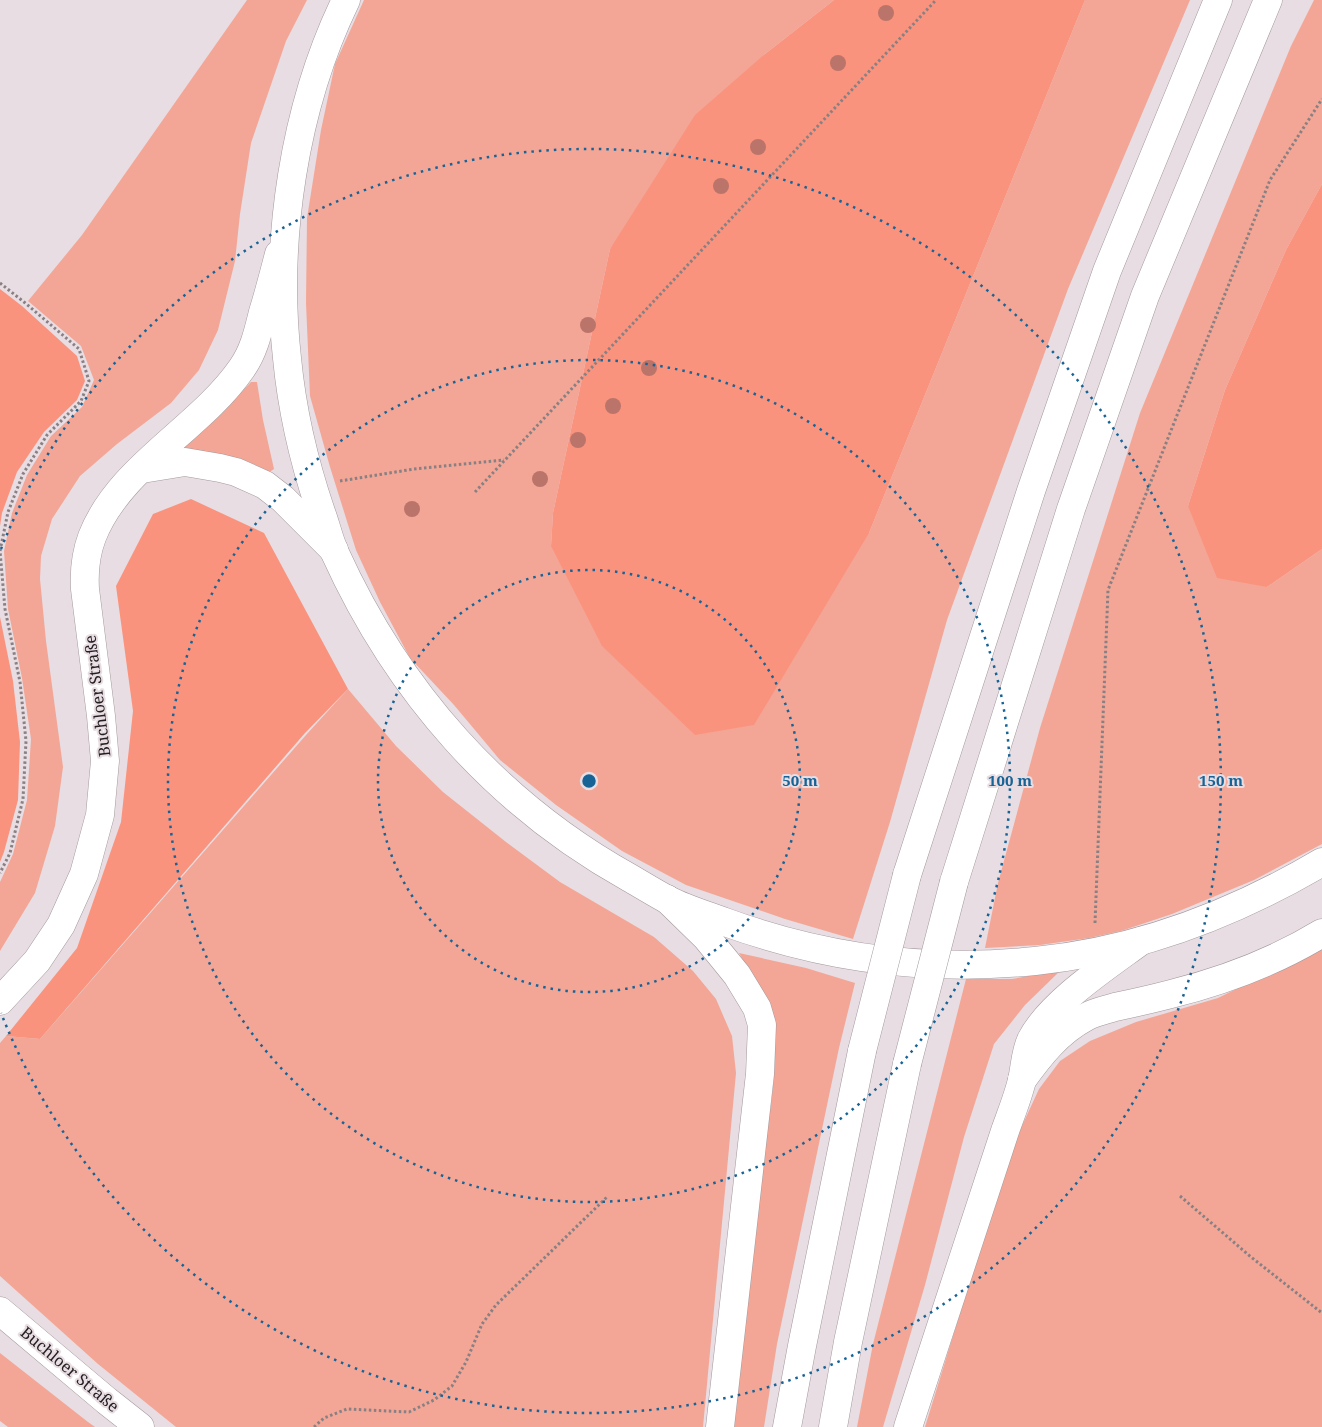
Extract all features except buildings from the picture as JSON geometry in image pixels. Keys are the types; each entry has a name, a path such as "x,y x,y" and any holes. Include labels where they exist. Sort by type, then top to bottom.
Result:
{"main road":[{"path":"346,0 321,62 304,119 292,177 284,235 284,336 299,436 312,485 334,550 371,623 396,664 425,703 456,740 497,782 525,807 563,837 604,864 667,899 698,912 752,932 807,948 864,958 921,964 979,965 1037,961 1094,952 1140,941 1188,927 1258,898 1322,862"},
{"path":"787,1427 862,1052 907,875 1031,491 1107,271 1218,0"},
{"path":"833,1427 848,1342 907,1064 954,882 1071,509 1145,296 1268,0"},
{"name":"Buchloer Straße","path":"0,1001 37,962 61,926 84,874 100,815 105,761 101,716 87,616 84,572 91,539 99,521 126,484 206,410 232,383 243,367 254,348 284,235"},
{"path":"142,469 185,462 236,472 265,485 283,499 334,550"},
{"path":"667,899 706,937 737,975 756,1008 762,1025 760,1074 720,1427"},
{"path":"1022,1080 1041,1053 1061,1034 1088,1016 1216,982 1262,964 1322,933"},
{"path":"908,1427 1022,1080 1026,1055 1031,1040 1057,1007 1140,941"},
{"name":"Buchloer Straße","path":"0,1311 140,1427"}],"path":[{"path":"475,492 936,0"},
{"path":"1094,952 1108,590 1270,180 1322,99"},
{"path":"0,283 79,350 89,381 81,401 47,435 23,474 8,512 0,551 5,609 20,682 26,741 23,799 10,853 0,873"},
{"path":"312,485 414,469 505,460"},
{"path":"1180,1196 1251,1257 1322,1313"},
{"path":"314,1427 324,1418 347,1409 409,1412 434,1400 452,1386 466,1362 482,1324 496,1306 607,1197"}],"shaded area":[{"path":"247,0 307,0 286,41 251,143 235,261 218,330 199,370 171,403 117,444 80,476 52,519 41,556 40,579 46,641 63,767 55,826 35,893 0,951 0,882 13,854 27,800 31,739 22,678 8,609 4,551 12,513 27,475 51,436 82,407 94,380 81,346 28,301 82,235"},
{"path":"364,0 834,0 765,54 610,249 553,513 551,546 869,533 1085,0 1190,0 1068,289 947,620 890,822 853,939 785,919 686,885 622,851 556,805 500,760 454,705 410,658 380,602 356,550 310,396 306,303 307,218 321,130 335,64"},
{"path":"834,0 1085,0 869,533 754,725 695,735 602,646 551,546 553,513 610,249 695,115 765,54"},
{"path":"1314,0 1322,0 1322,184 1286,250 1225,390 1188,506 1267,587 1322,549 1322,844 1254,880 1172,914 1121,931 1040,945 985,948 998,883 1040,728 1140,413 1291,46"},
{"path":"1322,184 1322,549 1267,587 1217,578 1188,506 1225,390 1286,250"},
{"path":"0,289 22,306 77,356 85,381 77,400 44,432 17,472 2,513 0,526"},
{"path":"251,382 257,382 274,469 268,473 183,453 180,443 211,423"},
{"path":"191,499 264,533 348,689 305,733 40,1039 6,1036 77,948 121,822 133,711 116,586 153,514"},
{"path":"0,617 13,681 20,742 18,800 0,862"},
{"path":"348,689 396,746 443,792 560,882 654,937 693,971 716,999 732,1036 736,1073 703,1427 176,1427 98,1364 0,1276 0,1043 6,1036 40,1039"},
{"path":"1322,947 1322,1427 925,1427 1009,1154 1039,1089 1060,1061 1090,1041 1136,1022 1218,998"},
{"path":"739,953 806,968 855,983 839,1048 777,1344 764,1427 731,1427 757,1188 771,1105 774,1077 775,1024 760,990"},
{"path":"1061,970 1025,1005 994,1044 964,1137 925,1285 883,1427 857,1427 873,1344 966,979 1012,979"},
{"path":"0,1353 95,1427 8,1427 0,1421"}]}
